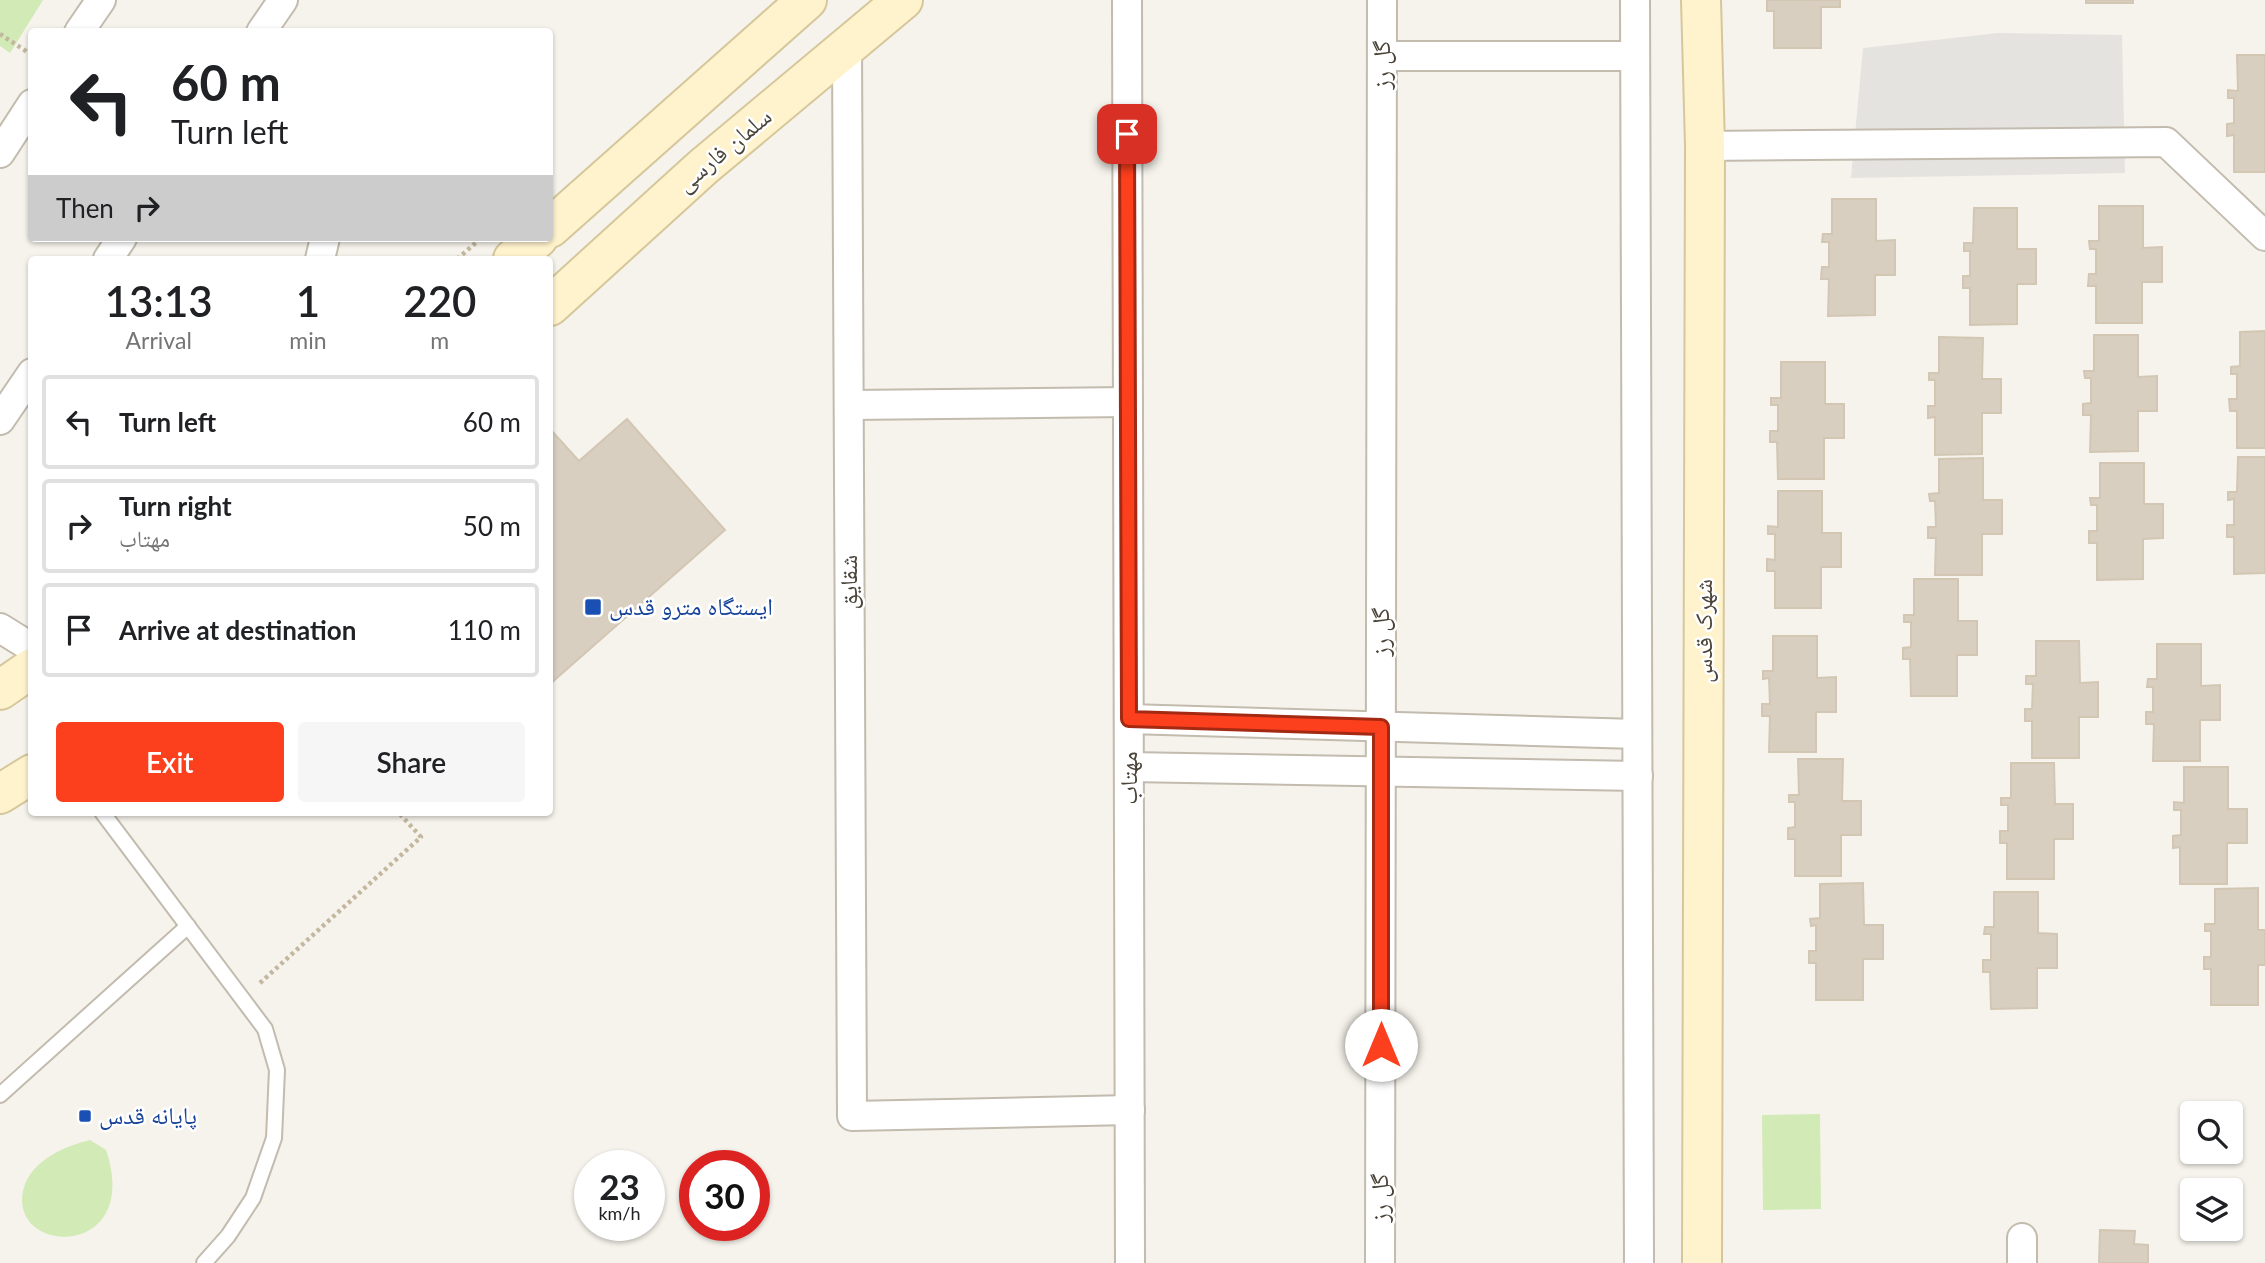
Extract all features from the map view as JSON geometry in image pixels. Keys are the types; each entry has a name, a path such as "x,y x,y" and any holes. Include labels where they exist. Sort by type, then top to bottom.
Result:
{"street":[{"path":"82,28 101,0"},
{"path":"264,28 282,0"},
{"path":"553,225 807,0"},
{"name":"سلمان فارسی","path":"553,303 702,167 903,0"},
{"name":"مهتاب","path":"1126,0 1130,1263"},
{"name":"گل رز","path":"1380,1263 1382,0"},
{"path":"1634,0 1639,1263"},
{"name":"شهرک قدس","path":"1702,0 1705,146 1702,1263"},
{"name":"شقايق","path":"847,48 852,1116 1130,1110"},
{"path":"1382,55 1634,56"},
{"path":"0,153 28,110"},
{"path":"1705,146 2166,142 2265,236"},
{"path":"553,230 600,259"},
{"path":"517,256 533,242"},
{"path":"0,420 28,379"},
{"path":"849,405 1128,402"},
{"path":"0,628 28,655"},
{"path":"0,690 28,659"},
{"path":"1129,719 1637,734"},
{"path":"1129,767 1637,776"},
{"path":"0,794 28,776"}],"lane":[{"path":"105,816 265,1029 277,1070 274,1139 253,1198 228,1236 204,1263"},
{"path":"0,1095 188,926"}],"path":[{"path":"0,34 28,52"},
{"path":"460,256 476,242"},
{"path":"242,999 421,837 402,816"}],"green space":[{"path":"0,0 43,0 10,53 0,46"},
{"path":"1820,1114 1821,1209 1763,1210 1762,1115"},
{"path":"90,1140 106,1150 112,1187 106,1213 90,1229 70,1236 50,1235 32,1225 23,1208 25,1184 43,1161 71,1146"}],"shaded area":[{"path":"1998,33 2122,35 2125,173 1851,178 1863,48"}],"building":[{"path":"1767,0 1840,0 1840,7 1821,7 1821,48 1774,48 1774,11 1767,11"},
{"path":"2086,0 2133,0 2133,3 2086,3"},
{"path":"2237,55 2265,55 2265,172 2234,172 2234,135 2227,136 2227,124 2234,123 2234,98 2228,98 2228,90 2238,91"},
{"path":"1832,199 1876,199 1876,241 1895,240 1895,275 1875,275 1875,315 1828,316 1829,279 1821,279 1822,267 1829,267 1829,242 1822,242 1823,234 1832,234"},
{"path":"2099,206 2143,206 2143,248 2162,247 2162,282 2142,282 2142,323 2096,323 2096,286 2088,286 2089,274 2096,274 2096,249 2090,249 2089,241 2099,241"},
{"path":"1974,208 2017,208 2017,249 2036,249 2036,284 2017,284 2017,324 1970,325 1970,288 1963,288 1963,276 1970,276 1970,251 1964,251 1964,243 1973,243"},
{"path":"2265,331 2265,448 2237,448 2237,411 2230,411 2229,399 2237,399 2237,374 2231,374 2231,367 2240,366 2240,332"},
{"path":"2094,335 2138,335 2138,377 2157,376 2157,411 2138,411 2138,451 2090,452 2091,415 2083,415 2083,404 2091,403 2091,378 2085,378 2084,371 2094,371"},
{"path":"1939,337 1983,338 1982,379 2001,379 2001,413 1982,413 1982,454 1935,455 1935,417 1928,418 1928,406 1935,406 1935,380 1929,380 1929,373 1939,373"},
{"path":"1781,362 1825,362 1825,404 1844,404 1844,438 1824,438 1824,479 1778,479 1777,442 1770,442 1770,431 1778,431 1778,405 1771,405 1771,398 1781,398"},
{"name":"ایستگاه مترو قدس","path":"627,419 725,530 553,681 553,432 579,461"},
{"path":"2238,457 2265,457 2265,573 2234,574 2234,537 2227,537 2227,525 2234,525 2234,499 2228,500 2228,492 2237,492"},
{"path":"1983,458 1983,500 2002,500 2002,534 1982,534 1982,575 1935,575 1936,538 1928,538 1928,527 1936,527 1935,501 1930,501 1929,494 1939,493 1939,459"},
{"path":"2100,463 2144,463 2144,504 2163,504 2163,538 2143,539 2143,579 2097,580 2097,543 2089,543 2089,531 2097,531 2097,505 2091,505 2090,498 2100,498"},
{"path":"1778,491 1822,491 1822,533 1841,533 1841,567 1821,567 1821,608 1775,608 1775,571 1767,571 1767,559 1775,560 1775,534 1768,534 1768,526 1778,527"},
{"path":"1914,579 1958,579 1958,621 1977,621 1977,655 1957,655 1957,696 1911,696 1910,659 1903,659 1903,648 1911,647 1911,622 1904,622 1904,615 1914,615"},
{"path":"1773,636 1817,636 1817,678 1836,677 1836,712 1816,712 1816,752 1769,752 1770,716 1762,716 1762,704 1770,704 1769,678 1763,679 1763,671 1773,671"},
{"path":"2036,641 2079,641 2080,683 2098,682 2098,717 2079,717 2079,758 2032,758 2032,721 2025,721 2025,709 2032,709 2033,684 2026,684 2026,676 2036,676"},
{"path":"2157,644 2201,644 2201,686 2220,685 2220,720 2200,720 2200,761 2153,761 2154,724 2146,724 2146,712 2153,712 2153,687 2147,687 2148,679 2157,679"},
{"path":"1798,759 1843,759 1842,801 1861,801 1861,835 1841,835 1841,876 1795,876 1795,839 1788,839 1788,828 1795,827 1795,802 1789,802 1789,795 1799,795"},
{"path":"2011,763 2054,763 2055,804 2073,804 2073,839 2054,839 2054,879 2007,879 2007,843 2000,843 2000,831 2008,831 2008,805 2001,805 2001,798 2011,798"},
{"path":"2184,767 2228,767 2228,809 2247,809 2247,843 2227,843 2227,884 2180,884 2180,847 2173,848 2173,836 2181,835 2181,810 2174,810 2174,802 2184,803"},
{"path":"1863,883 1864,925 1883,925 1883,959 1863,959 1863,1000 1816,1000 1816,963 1809,963 1809,951 1816,951 1816,925 1811,926 1810,919 1820,918 1820,884"},
{"path":"2258,888 2258,930 2265,930 2265,965 2258,965 2258,1005 2211,1005 2211,969 2204,969 2204,957 2211,957 2211,931 2205,931 2205,924 2215,924 2215,889"},
{"path":"1994,892 2038,892 2038,933 2057,934 2057,968 2037,968 2037,1008 1991,1009 1990,972 1983,972 1983,960 1991,960 1991,934 1984,934 1985,927 1994,927"},
{"path":"2100,1230 2135,1231 2134,1244 2148,1245 2148,1263 2099,1263"}],"place":[{"name":"ایستگاه مترو قدس","path":"593,607"},
{"name":"پایانه قدس","path":"85,1116"}],"route":[{"path":"1127,134 1129,719 1381,727 1381,1045"}]}
